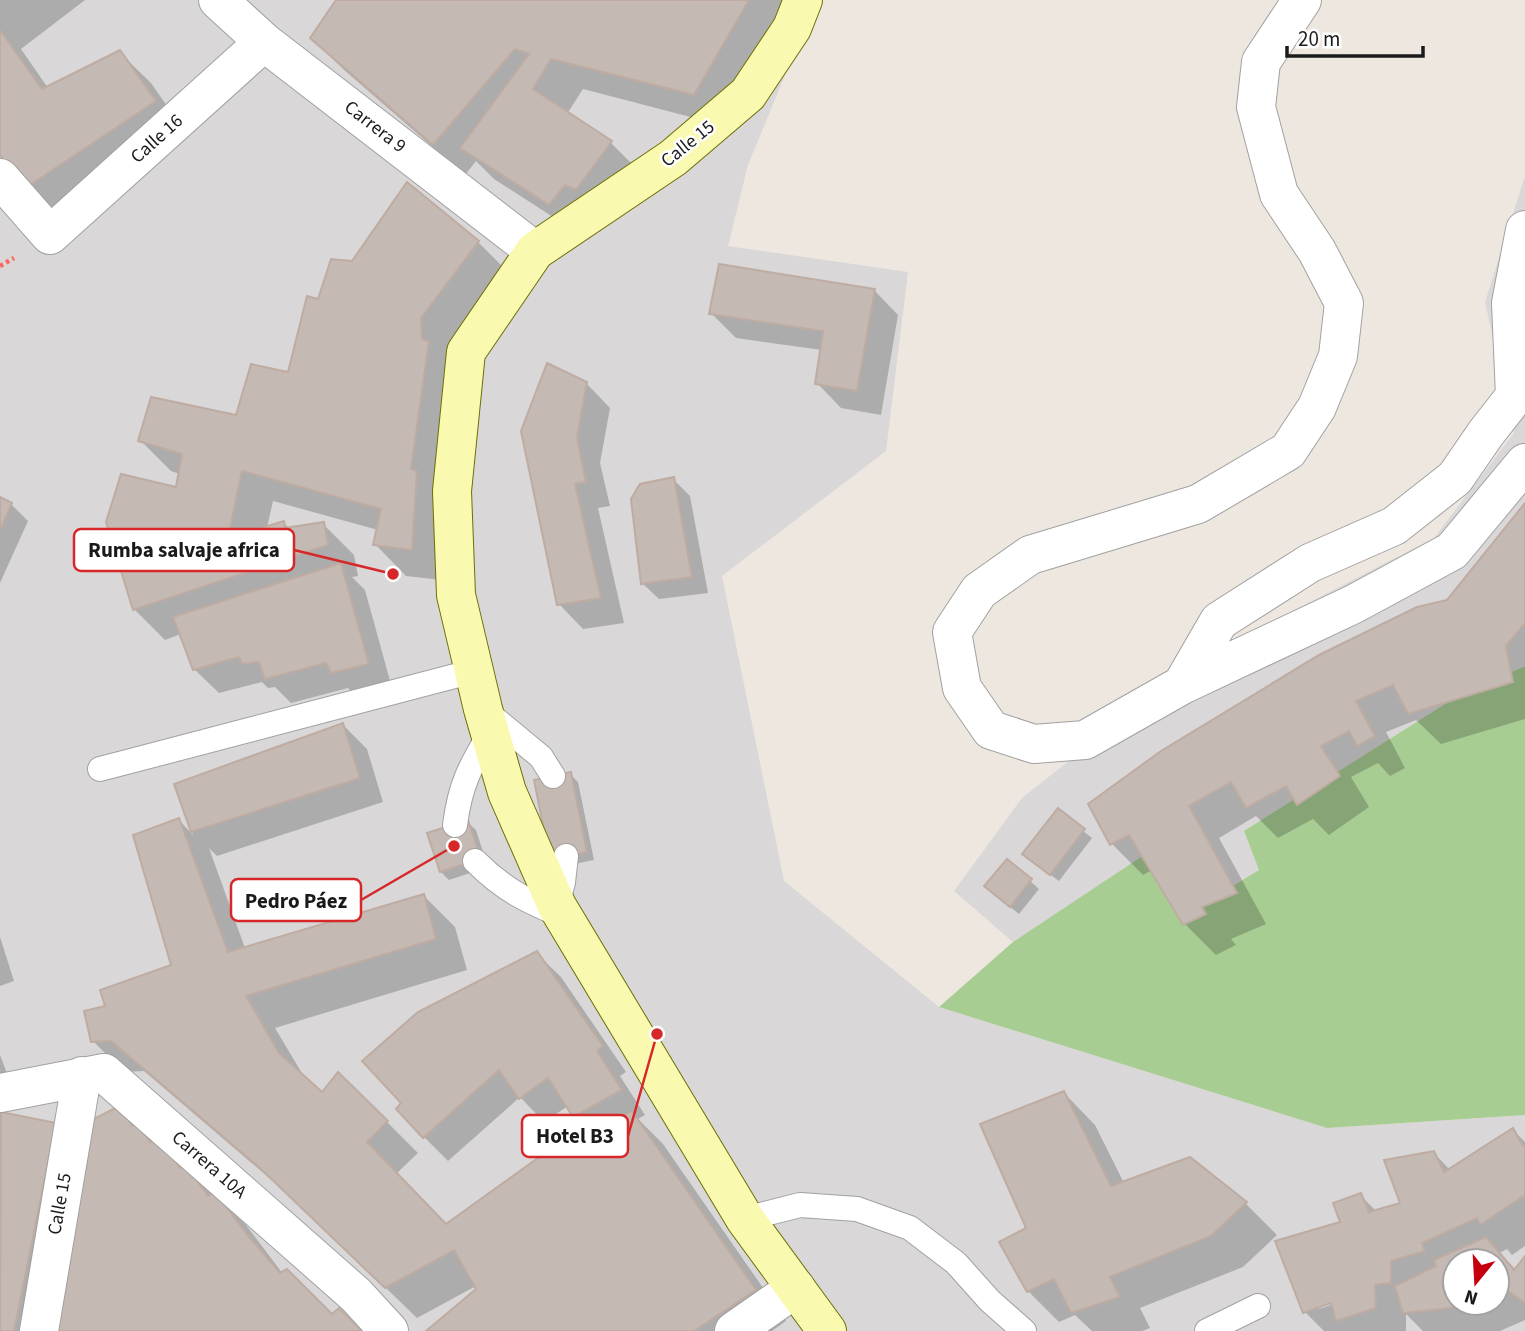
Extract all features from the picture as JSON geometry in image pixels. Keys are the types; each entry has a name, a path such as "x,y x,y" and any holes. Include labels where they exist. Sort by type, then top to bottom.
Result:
{"street":[{"name":"Carrera 9","path":"218,0 264,42 535,251"},
{"name":"Calle 15","path":"535,251 673,158 748,94 792,28 803,0"},
{"path":"1302,0 1261,62 1256,107 1279,194 1317,251 1344,303 1338,356 1317,407 1288,451 1198,504 1030,555 979,591 952,632 962,688 991,730 1034,744 1085,740 1182,685 1354,604 1452,551 1525,463"},
{"name":"Calle 16","path":"0,178 50,236 264,42"},
{"path":"1182,685 1219,621 1310,563 1394,526 1455,478 1486,433 1520,402 1511,303 1525,230"},
{"path":"535,251 466,352 452,491 456,595 486,721 507,792 560,911 745,1219 827,1331"},
{"name":"Carrera 10A","path":"0,1093 104,1073 356,1295 389,1331"},
{"name":"Calle 15","path":"38,1331 82,1076"},
{"path":"734,1331 796,1288"}],"lane":[{"path":"100,769 474,671"},
{"path":"455,825 465,776 486,721 541,757 553,775"},
{"path":"475,861 497,883 530,902 560,911 566,856"},
{"path":"745,1219 800,1205 857,1209 910,1228 956,1263 990,1301 1024,1331"},
{"path":"1207,1331 1258,1306"}],"shaded area":[{"path":"0,0 816,0 748,165 728,246 908,272 886,451 722,576 784,881 939,1007 1327,1128 1525,1115 1525,1331 0,1331"},
{"path":"1525,176 1525,666 1453,699 1244,831 1259,870 1187,913 1141,858 1013,942 954,891 1022,798 1194,662 1434,538 1514,433 1485,302"}],"green space":[{"path":"1525,666 1525,1115 1327,1128 939,1007 1013,942 1141,857 1188,913 1259,870 1244,831 1453,699"}],"building":[{"path":"336,0 749,0 694,95 551,59 533,89 612,141 576,190 565,185 549,205 460,148 529,54 515,49 433,145 310,38"},
{"path":"0,30 42,89 120,50 156,101 24,189 0,155"},
{"path":"407,182 479,241 421,318 422,339 429,341 411,469 417,471 412,550 373,545 381,509 242,471 228,538 284,521 285,528 324,522 328,545 133,610 106,522 121,474 176,487 182,454 138,441 151,397 236,415 251,364 288,372 307,296 318,299 331,259 352,261"},
{"path":"719,264 875,289 857,391 815,384 823,331 709,314"},
{"path":"547,363 587,382 577,437 586,482 575,484 601,598 557,605 521,431"},
{"path":"674,477 692,577 641,584 631,499 640,484"},
{"path":"0,497 12,503 0,530"},
{"path":"1525,503 1525,623 1506,646 1513,682 1408,714 1393,685 1356,701 1375,736 1357,746 1349,731 1321,746 1340,776 1297,805 1286,786 1246,808 1231,782 1189,806 1237,893 1202,907 1206,914 1183,925 1129,835 1110,845 1088,804 1161,751 1319,655 1417,607 1447,600"},
{"path":"341,563 369,664 331,673 326,663 265,679 259,662 242,664 239,657 193,670 173,617"},
{"path":"343,723 360,778 191,832 174,784"},
{"path":"571,772 587,852 550,860 534,780"},
{"path":"1058,808 1085,829 1050,875 1022,854"},
{"path":"179,818 228,952 424,894 436,939 246,996 279,1053 322,1092 338,1072 388,1121 367,1142 446,1224 538,1158 568,1146 632,1111 756,1290 694,1331 426,1331 476,1289 454,1250 385,1288 262,1170 111,1041 91,1042 84,1011 105,1006 100,990 171,965 133,835"},
{"path":"468,820 481,859 440,872 427,833"},
{"path":"1007,859 1032,879 1010,907 984,886"},
{"path":"537,951 603,1046 597,1051 622,1090 573,1117 548,1078 519,1099 499,1070 423,1138 396,1109 401,1103 362,1061 418,1012"},
{"path":"1064,1091 1111,1186 1190,1157 1247,1202 1211,1236 1110,1277 1120,1297 1071,1313 1054,1279 1027,1292 999,1242 1026,1228 980,1124"},
{"path":"121,1105 132,1126 138,1123 150,1142 162,1140 180,1168 186,1165 208,1196 215,1192 280,1273 287,1269 332,1314 339,1308 362,1331 54,1331 94,1119"},
{"path":"1,1112 56,1123 14,1331 0,1331"},
{"path":"1513,1128 1525,1146 1525,1195 1480,1225 1477,1218 1422,1243 1425,1251 1391,1261 1391,1283 1375,1285 1376,1308 1336,1321 1331,1303 1303,1313 1275,1241 1340,1222 1333,1203 1361,1193 1369,1212 1400,1203 1384,1160 1434,1151 1444,1172"},
{"path":"1486,1237 1494,1247 1463,1247"},
{"path":"1525,1256 1525,1303 1511,1293 1511,1266 1514,1270"},
{"path":"1441,1257 1441,1309 1403,1313 1395,1286 1436,1266 1434,1260"}],"place":[{"name":"Rumba salvaje africa","path":"393,574"},
{"name":"Pedro Páez","path":"454,846"},
{"name":"Hotel B3","path":"657,1034"}]}
